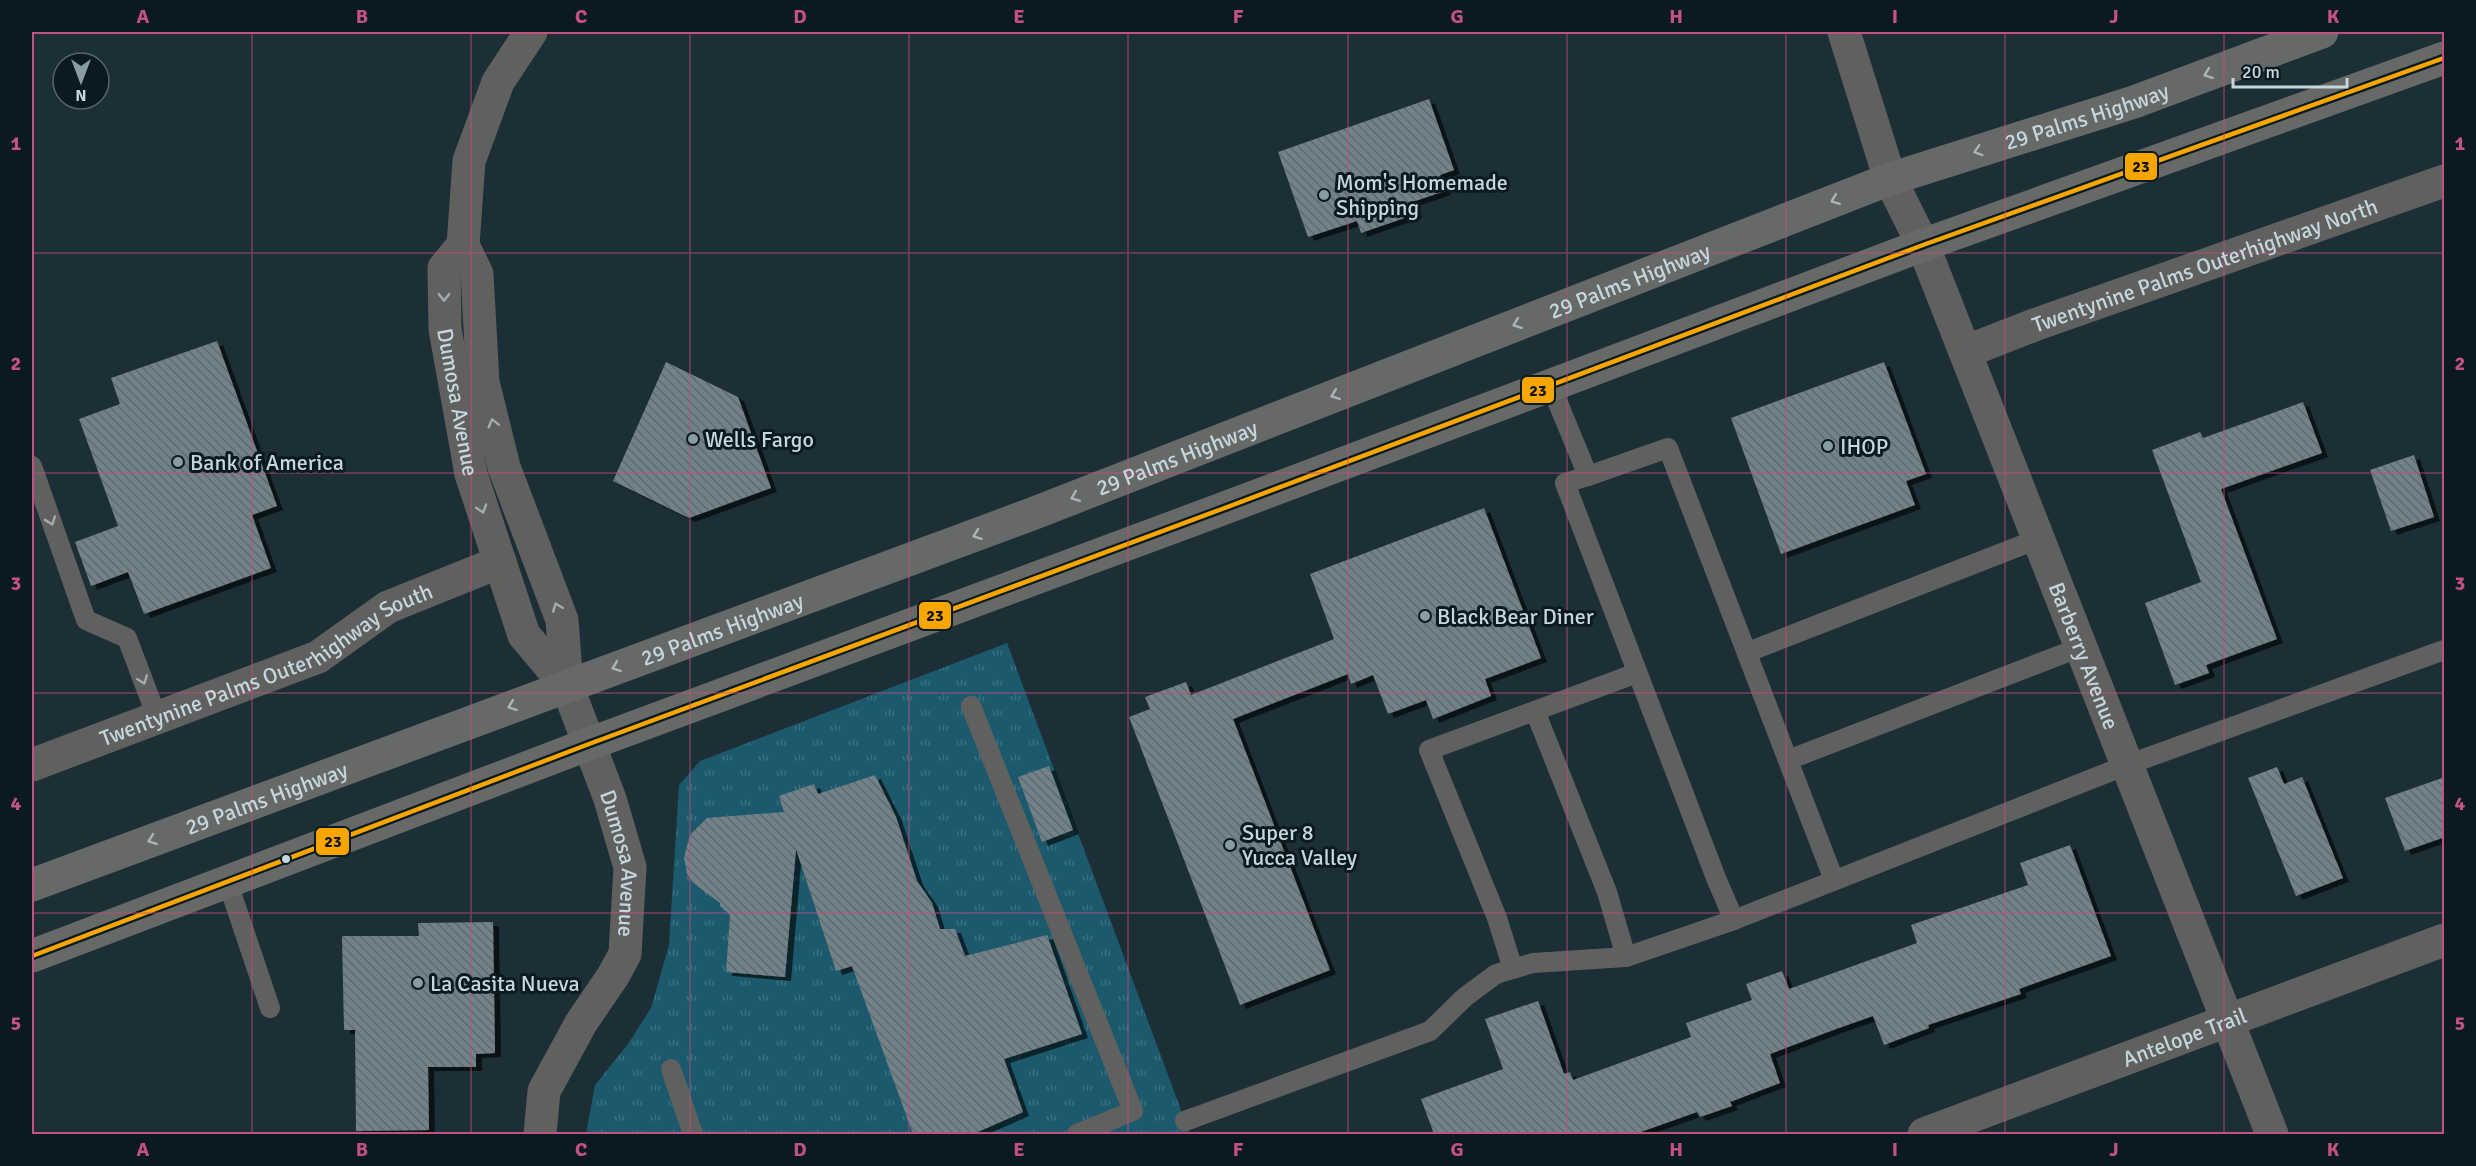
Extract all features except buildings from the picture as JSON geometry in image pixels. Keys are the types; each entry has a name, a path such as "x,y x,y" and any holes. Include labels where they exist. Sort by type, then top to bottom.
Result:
{"main road":[{"name":"29 Palms Highway","path":"32,885 1032,514 1890,179 2134,102 2322,32"},
{"path":"32,956 589,744 1923,245 2445,58"}],"street":[{"name":"Dumosa Avenue","path":"531,32 498,82 469,162 463,245 477,274 483,382 504,467 562,620 567,686 614,810 630,867 625,954 581,1023 544,1091 540,1134"},
{"name":"Barberry Avenue","path":"1844,32 1890,179 1923,245 2272,1134"},
{"name":"Twentynine Palms Outerhighway North","path":"1965,352 2049,320 2445,181"},
{"name":"Dumosa Avenue","path":"463,245 444,268 445,329 471,474 524,635 567,686"},
{"name":"Twentynine Palms Outerhighway South","path":"32,765 318,657 388,607 500,562"},
{"name":"Antelope Trail","path":"1924,1134 2445,940"}],"lane":[{"path":"1551,386 1588,476"},
{"path":"1734,920 1565,483 1668,448 1834,880"},
{"path":"32,466 86,620 127,639 157,717"},
{"path":"1748,652 2038,539"},
{"path":"1788,760 2081,647"},
{"path":"1185,1121 1430,1031 1465,997 1496,974 1533,963 1626,957 1734,920 2127,765 2445,650"},
{"path":"1513,969 1497,918 1429,750 1638,673"},
{"path":"971,706 1133,1111 1077,1134"},
{"path":"1535,711 1607,892 1626,957"},
{"path":"228,883 270,1008"},
{"path":"670,1069 693,1134"}],"green space":[{"path":"1007,643 1190,1134 586,1134 595,1085 628,1044 651,1008 669,945 679,785 700,761"}],"transit line":[{"name":"23","path":"32,956 589,744 1923,245 2444,58"}],"place":[{"name":"Mom's Homemade Shipping","path":"1324,195"},
{"name":"Wells Fargo","path":"693,439"},
{"name":"IHOP","path":"1828,446"},
{"name":"Bank of America","path":"178,462"},
{"name":"Black Bear Diner","path":"1425,616"},
{"name":"Super 8 Yucca Valley","path":"1230,845"},
{"name":"La Casita Nueva","path":"418,983"}]}
